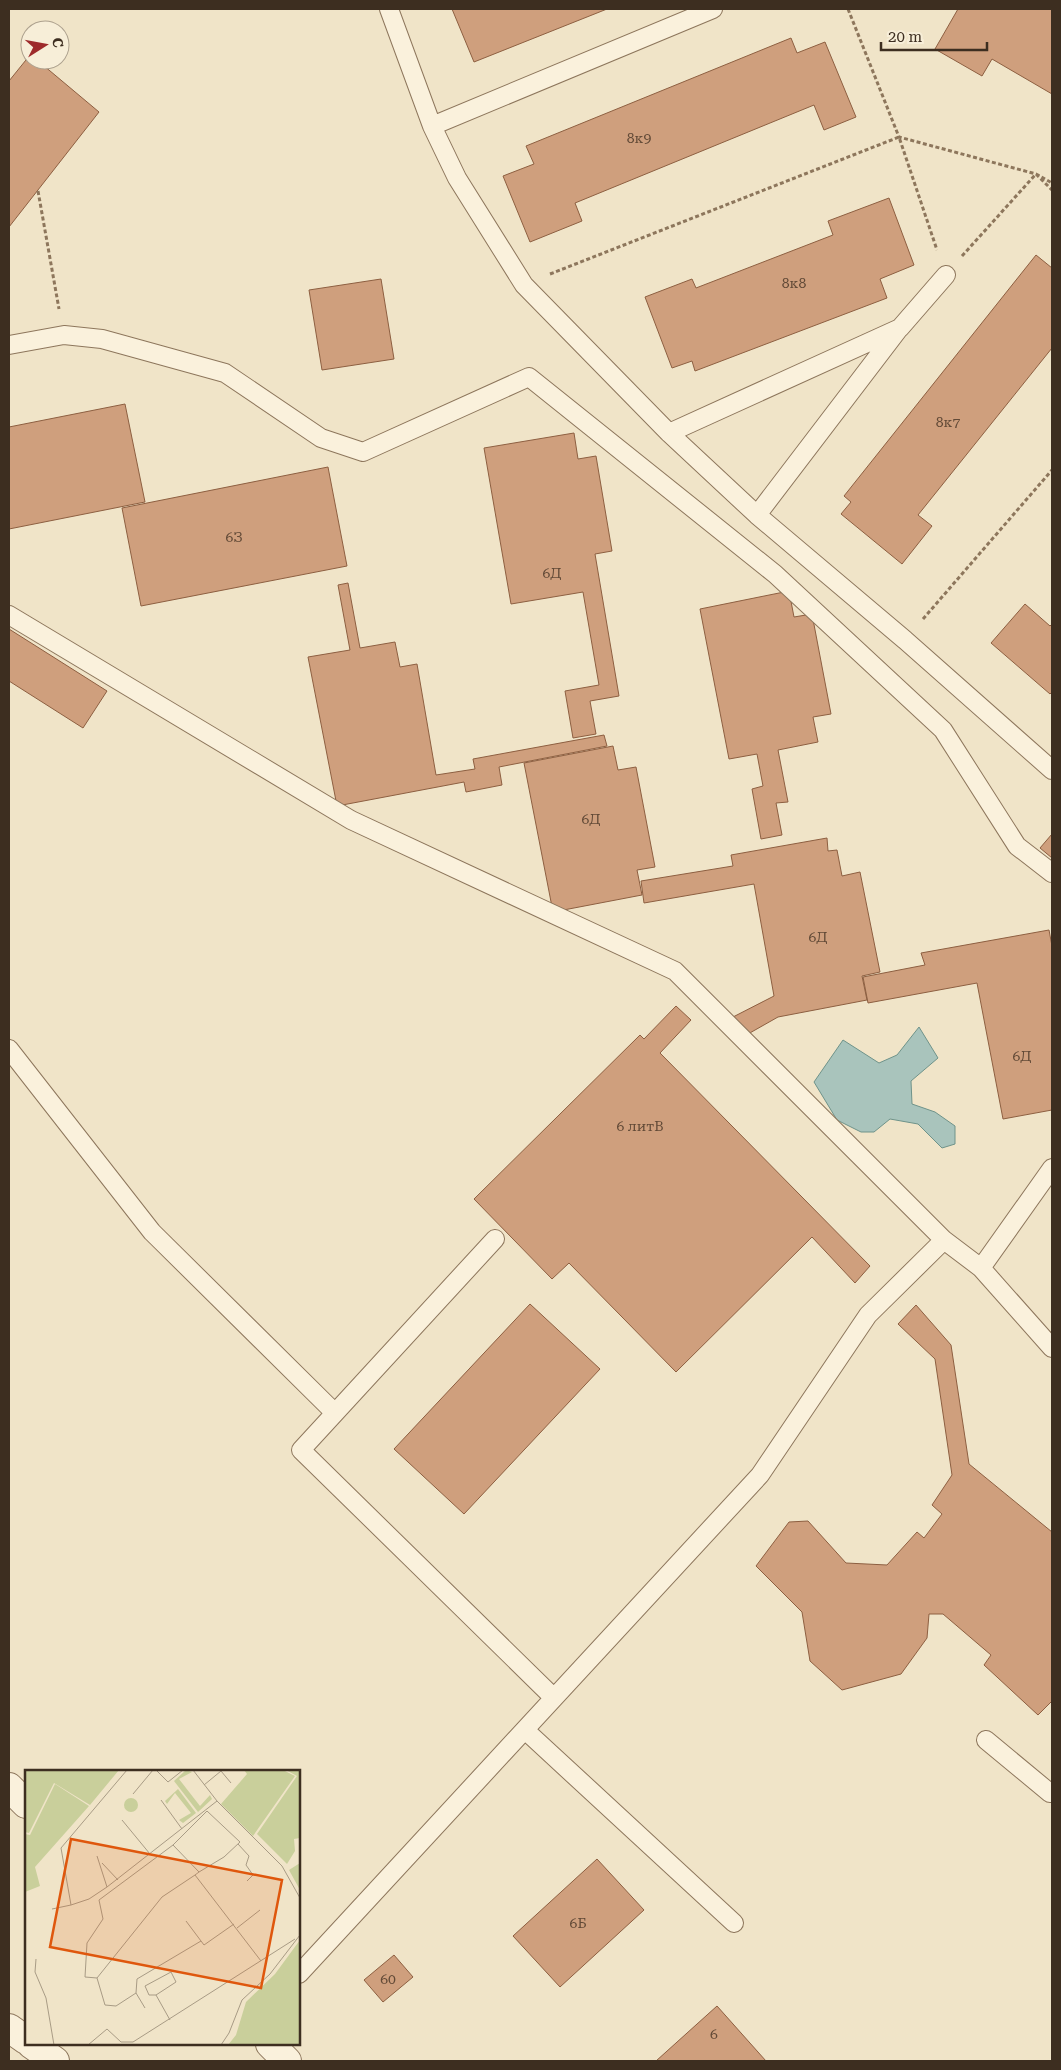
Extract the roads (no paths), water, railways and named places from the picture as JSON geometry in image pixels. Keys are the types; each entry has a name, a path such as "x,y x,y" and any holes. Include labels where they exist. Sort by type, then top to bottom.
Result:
{"street":[{"path":"9,1787 25,1803"},
{"path":"9,2028 25,2039"},
{"path":"32,2045 55,2061"},
{"path":"271,2045 287,2061"}],"lane":[{"path":"389,9 432,126 457,178 524,285 669,433 757,515 905,640 1052,770"},
{"path":"432,126 713,9"},
{"path":"757,515 900,328 946,275"},
{"path":"669,433 900,328"},
{"path":"9,345 64,335 102,339 225,373 321,438 363,452 529,377 775,574 944,730 1017,846 1052,873"},
{"path":"9,615 351,820 676,971 944,1240 981,1268 1052,1348"},
{"path":"9,1049 152,1232 335,1413"},
{"path":"981,1268 1052,1168"},
{"path":"495,1239 300,1450 554,1698"},
{"path":"300,1973 760,1475 868,1315 944,1240"},
{"path":"525,1730 734,1923"},
{"path":"986,1740 1050,1794 1052,1791"}],"water":[{"path":"919,1027 938,1058 911,1081 912,1104 935,1112 955,1126 955,1144 942,1148 918,1124 890,1119 874,1132 861,1132 837,1120 814,1082 843,1040 879,1063 897,1055"}]}
